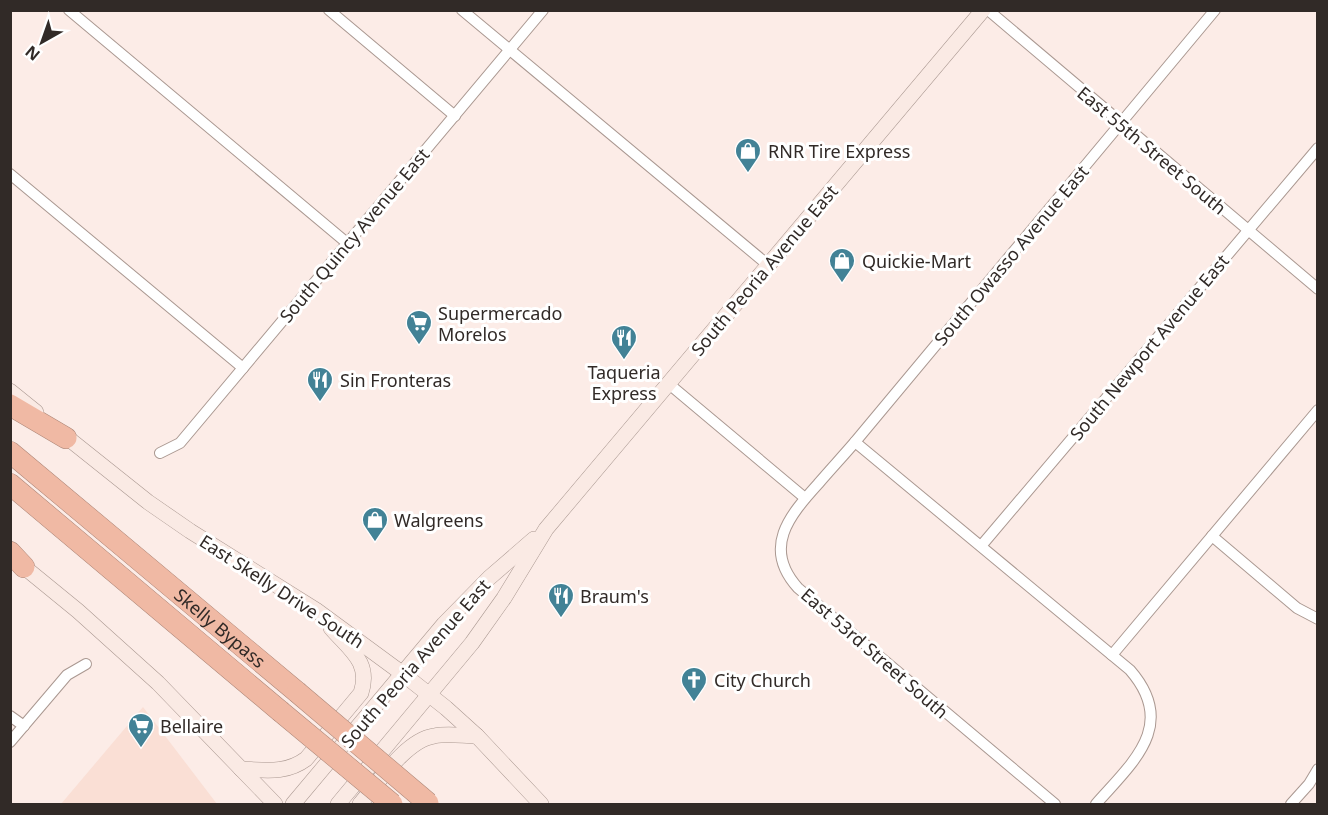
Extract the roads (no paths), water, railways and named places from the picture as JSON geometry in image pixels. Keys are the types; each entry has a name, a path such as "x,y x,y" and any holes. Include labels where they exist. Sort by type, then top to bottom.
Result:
{"highway":[{"path":"10,405 66,438"},
{"name":"Skelly Bypass","path":"10,452 429,803"},
{"name":"Skelly Bypass","path":"10,484 392,804"}],"main road":[{"name":"South Peoria Avenue East","path":"338,804 486,623 546,529 983,10"},
{"name":"East Skelly Drive South","path":"10,391 148,502 316,610 430,694 477,736 541,804"},
{"name":"South Peoria Avenue East","path":"293,804 444,624 484,583 546,529"},
{"path":"15,558 150,676 274,804"},
{"path":"241,769 278,771 297,766 306,759 361,693 364,683 363,665 316,610"},
{"path":"360,804 406,750 415,743 436,735 477,736"}],"street":[{"path":"69,10 347,243"},
{"path":"329,10 455,116"},
{"path":"462,10 768,265"},
{"name":"South Quincy Avenue East","path":"160,453 180,443 543,10"},
{"name":"East 55th Street South","path":"988,10 1317,289"},
{"name":"South Owasso Avenue East","path":"805,498 855,442 1215,10"},
{"name":"South Newport Avenue East","path":"981,546 1317,148"},
{"path":"10,174 243,368"},
{"path":"669,384 805,498"},
{"path":"1112,656 1317,410"},
{"path":"855,442 1130,670 1139,681 1148,697 1151,714 1150,732 1143,746 1096,804"},
{"name":"East 53rd Street South","path":"805,498 792,514 782,536 781,556 791,580 952,719 1055,804"},
{"path":"1212,536 1297,608 1317,619"},
{"path":"10,742 67,675 86,664"},
{"path":"10,716 24,726"},
{"path":"1291,804 1313,787 1317,769"}],"place":[{"name":"RNR Tire Express","path":"748,174"},
{"name":"Quickie-Mart","path":"842,284"},
{"name":"Supermercado Morelos","path":"419,346"},
{"name":"Taqueria Express","path":"624,361"},
{"name":"Sin Fronteras","path":"320,403"},
{"name":"Walgreens","path":"375,543"},
{"name":"Braum's","path":"561,619"},
{"name":"City Church","path":"694,703"},
{"name":"Bellaire","path":"141,749"}]}
